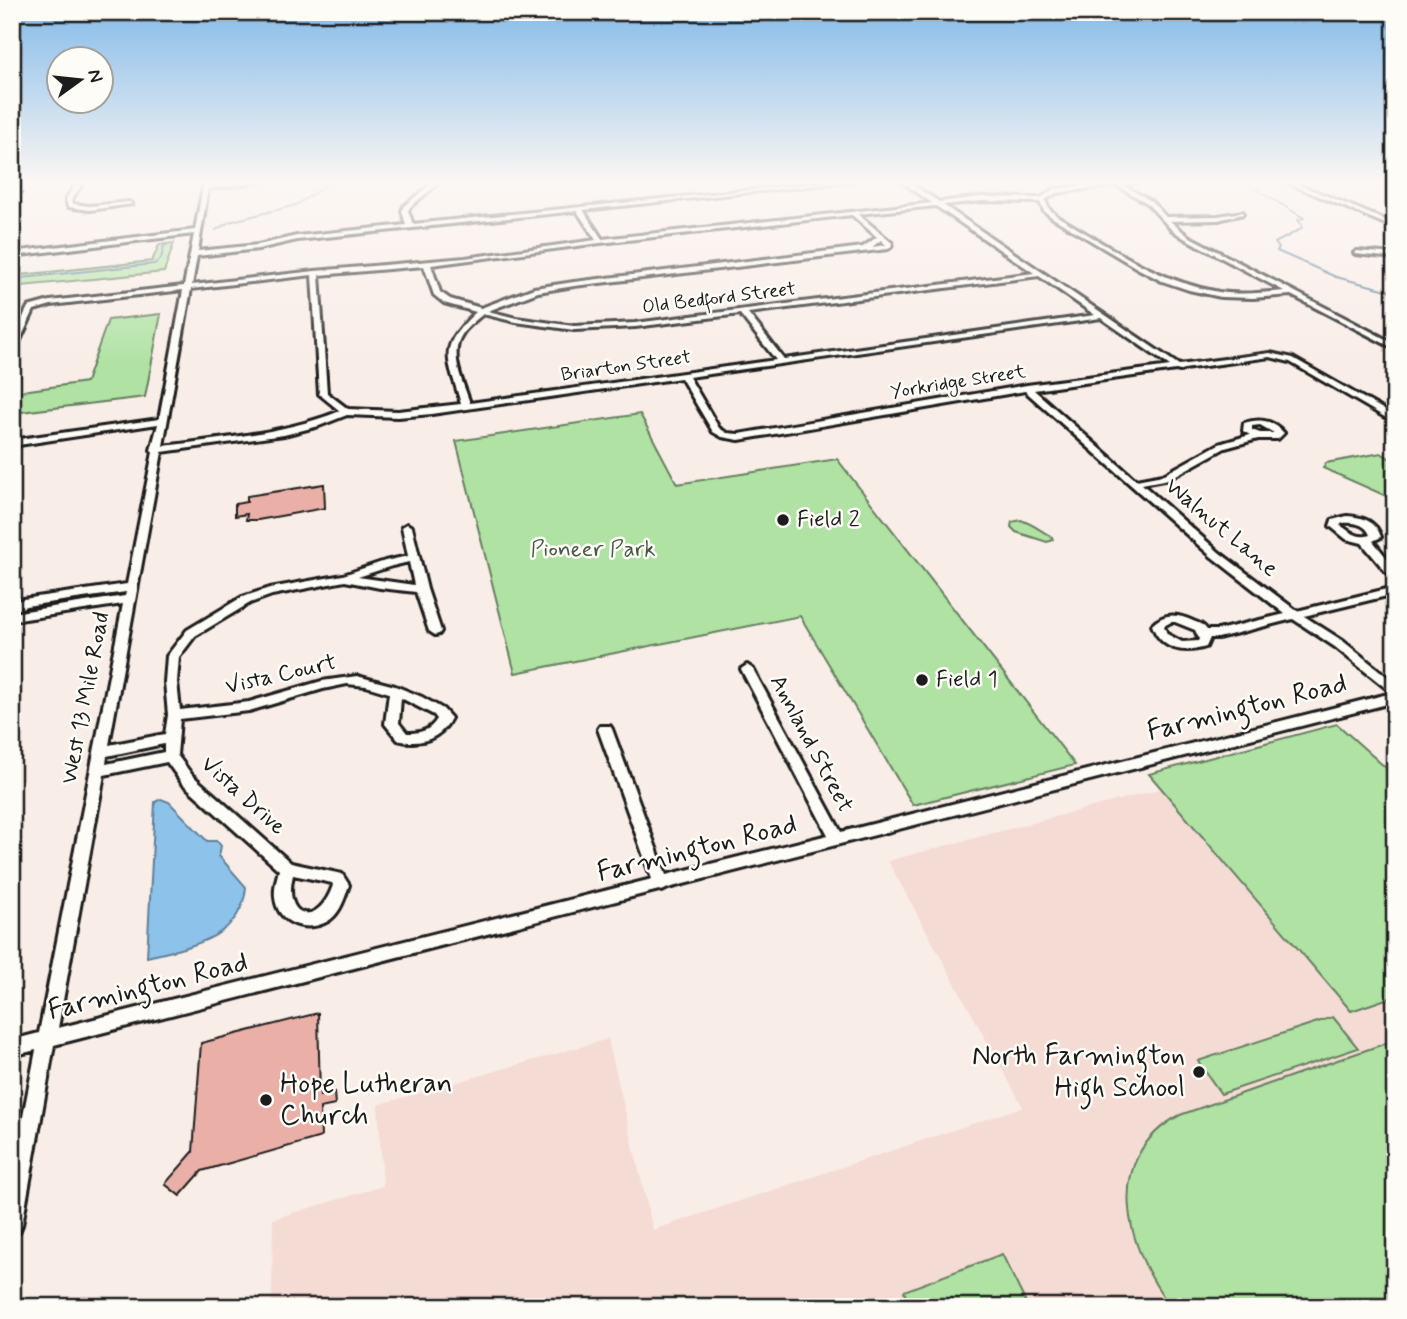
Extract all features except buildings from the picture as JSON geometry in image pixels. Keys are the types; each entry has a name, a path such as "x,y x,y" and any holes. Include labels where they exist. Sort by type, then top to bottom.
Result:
{"street":[{"path":"12,254 108,243"},
{"name":"West 13 Mile Road","path":"12,1225 133,587 195,243"},
{"path":"192,257 239,254 277,243"},
{"path":"12,349 29,312 20,308 39,300 57,302 187,286 427,263 588,243"},
{"path":"466,406 452,358 453,344 460,331 481,311 502,302 549,288 865,248 873,243"},
{"path":"995,243 1180,369"},
{"path":"1100,243 1172,284 1228,296 1258,297 1290,293"},
{"path":"1196,243 1395,347"},
{"path":"1357,253 1395,256"},
{"name":"Old Bedford Street","path":"427,263 433,286 441,297 516,320 574,328 635,325 1041,274"},
{"path":"314,273 323,394 346,412"},
{"path":"742,311 782,362"},
{"name":"Briarton Street","path":"156,450 284,432 317,424 346,412 398,414 466,406 1102,316"},
{"name":"Yorkridge Street","path":"684,376 716,430 738,437 1027,388 1270,355 1293,360 1395,420"},
{"name":"Walnut Lane","path":"1027,388 1216,555 1296,616 1339,644 1395,691"},
{"path":"12,443 163,421"},
{"path":"1134,483 1166,477 1204,454 1258,436"},
{"path":"407,527 421,589 435,631"},
{"path":"1366,540 1395,576"},
{"name":"Vista Drive","path":"287,868 187,779 170,756 174,715 171,682 173,656 191,633 246,600 270,592 345,578 389,563 414,558"},
{"name":"Vista Drive","path":"345,578 421,589"},
{"path":"12,608 23,603 133,587"},
{"path":"1204,634 1218,634 1395,590"},
{"path":"12,614 19,616 130,599"},
{"name":"Annland Street","path":"747,668 838,840"},
{"name":"Vista Court","path":"174,715 255,705 336,682 357,680 395,692"},
{"name":"Farmington Road","path":"12,1048 1395,697"},
{"path":"605,729 662,885"},
{"path":"101,752 172,738"},
{"name":"Vista Drive","path":"98,771 170,756"}],"shaded area":[{"name":"North Farmington High School","path":"1161,789 1350,1011 1395,996 1395,1307 272,1307 273,1219 383,1186 378,1105 608,1039 653,1230 1023,1107 888,861"}],"green space":[{"path":"174,243 164,272 12,287 12,276 152,261 159,245"},
{"path":"161,314 145,397 12,413 12,377 20,376 15,392 86,382 108,320"},
{"name":"Pioneer Park","path":"640,414 677,484 837,459 1075,765 913,805 800,616 515,673 456,441"},
{"path":"1381,453 1395,462 1395,500 1323,468 1326,463"},
{"path":"1021,520 1053,540 1047,542 1016,532 1011,527 1012,522"},
{"path":"1337,724 1395,776 1395,996 1351,1011 1149,774"},
{"path":"1333,1017 1358,1048 1221,1094 1198,1061"},
{"path":"1395,1040 1395,1307 1171,1307 1142,1258 1133,1231 1129,1204 1130,1178 1139,1154 1155,1133 1180,1115"},
{"path":"1002,1254 1028,1307 910,1307 904,1291"}],"water":[{"path":"161,799 169,802 207,841 217,841 221,846 219,856 246,887 242,905 235,918 224,929 196,944 147,957 155,802"}],"waterway":[{"path":"1276,243 1279,248 1277,251 1336,277 1395,292"},
{"path":"12,279 154,264 161,259 164,246 167,245"}],"place":[{"name":"Field 2","path":"783,520"},
{"name":"Field 1","path":"922,680"},
{"name":"North Farmington High School","path":"1199,1072"},
{"name":"Hope Lutheran Church","path":"266,1100"}]}
